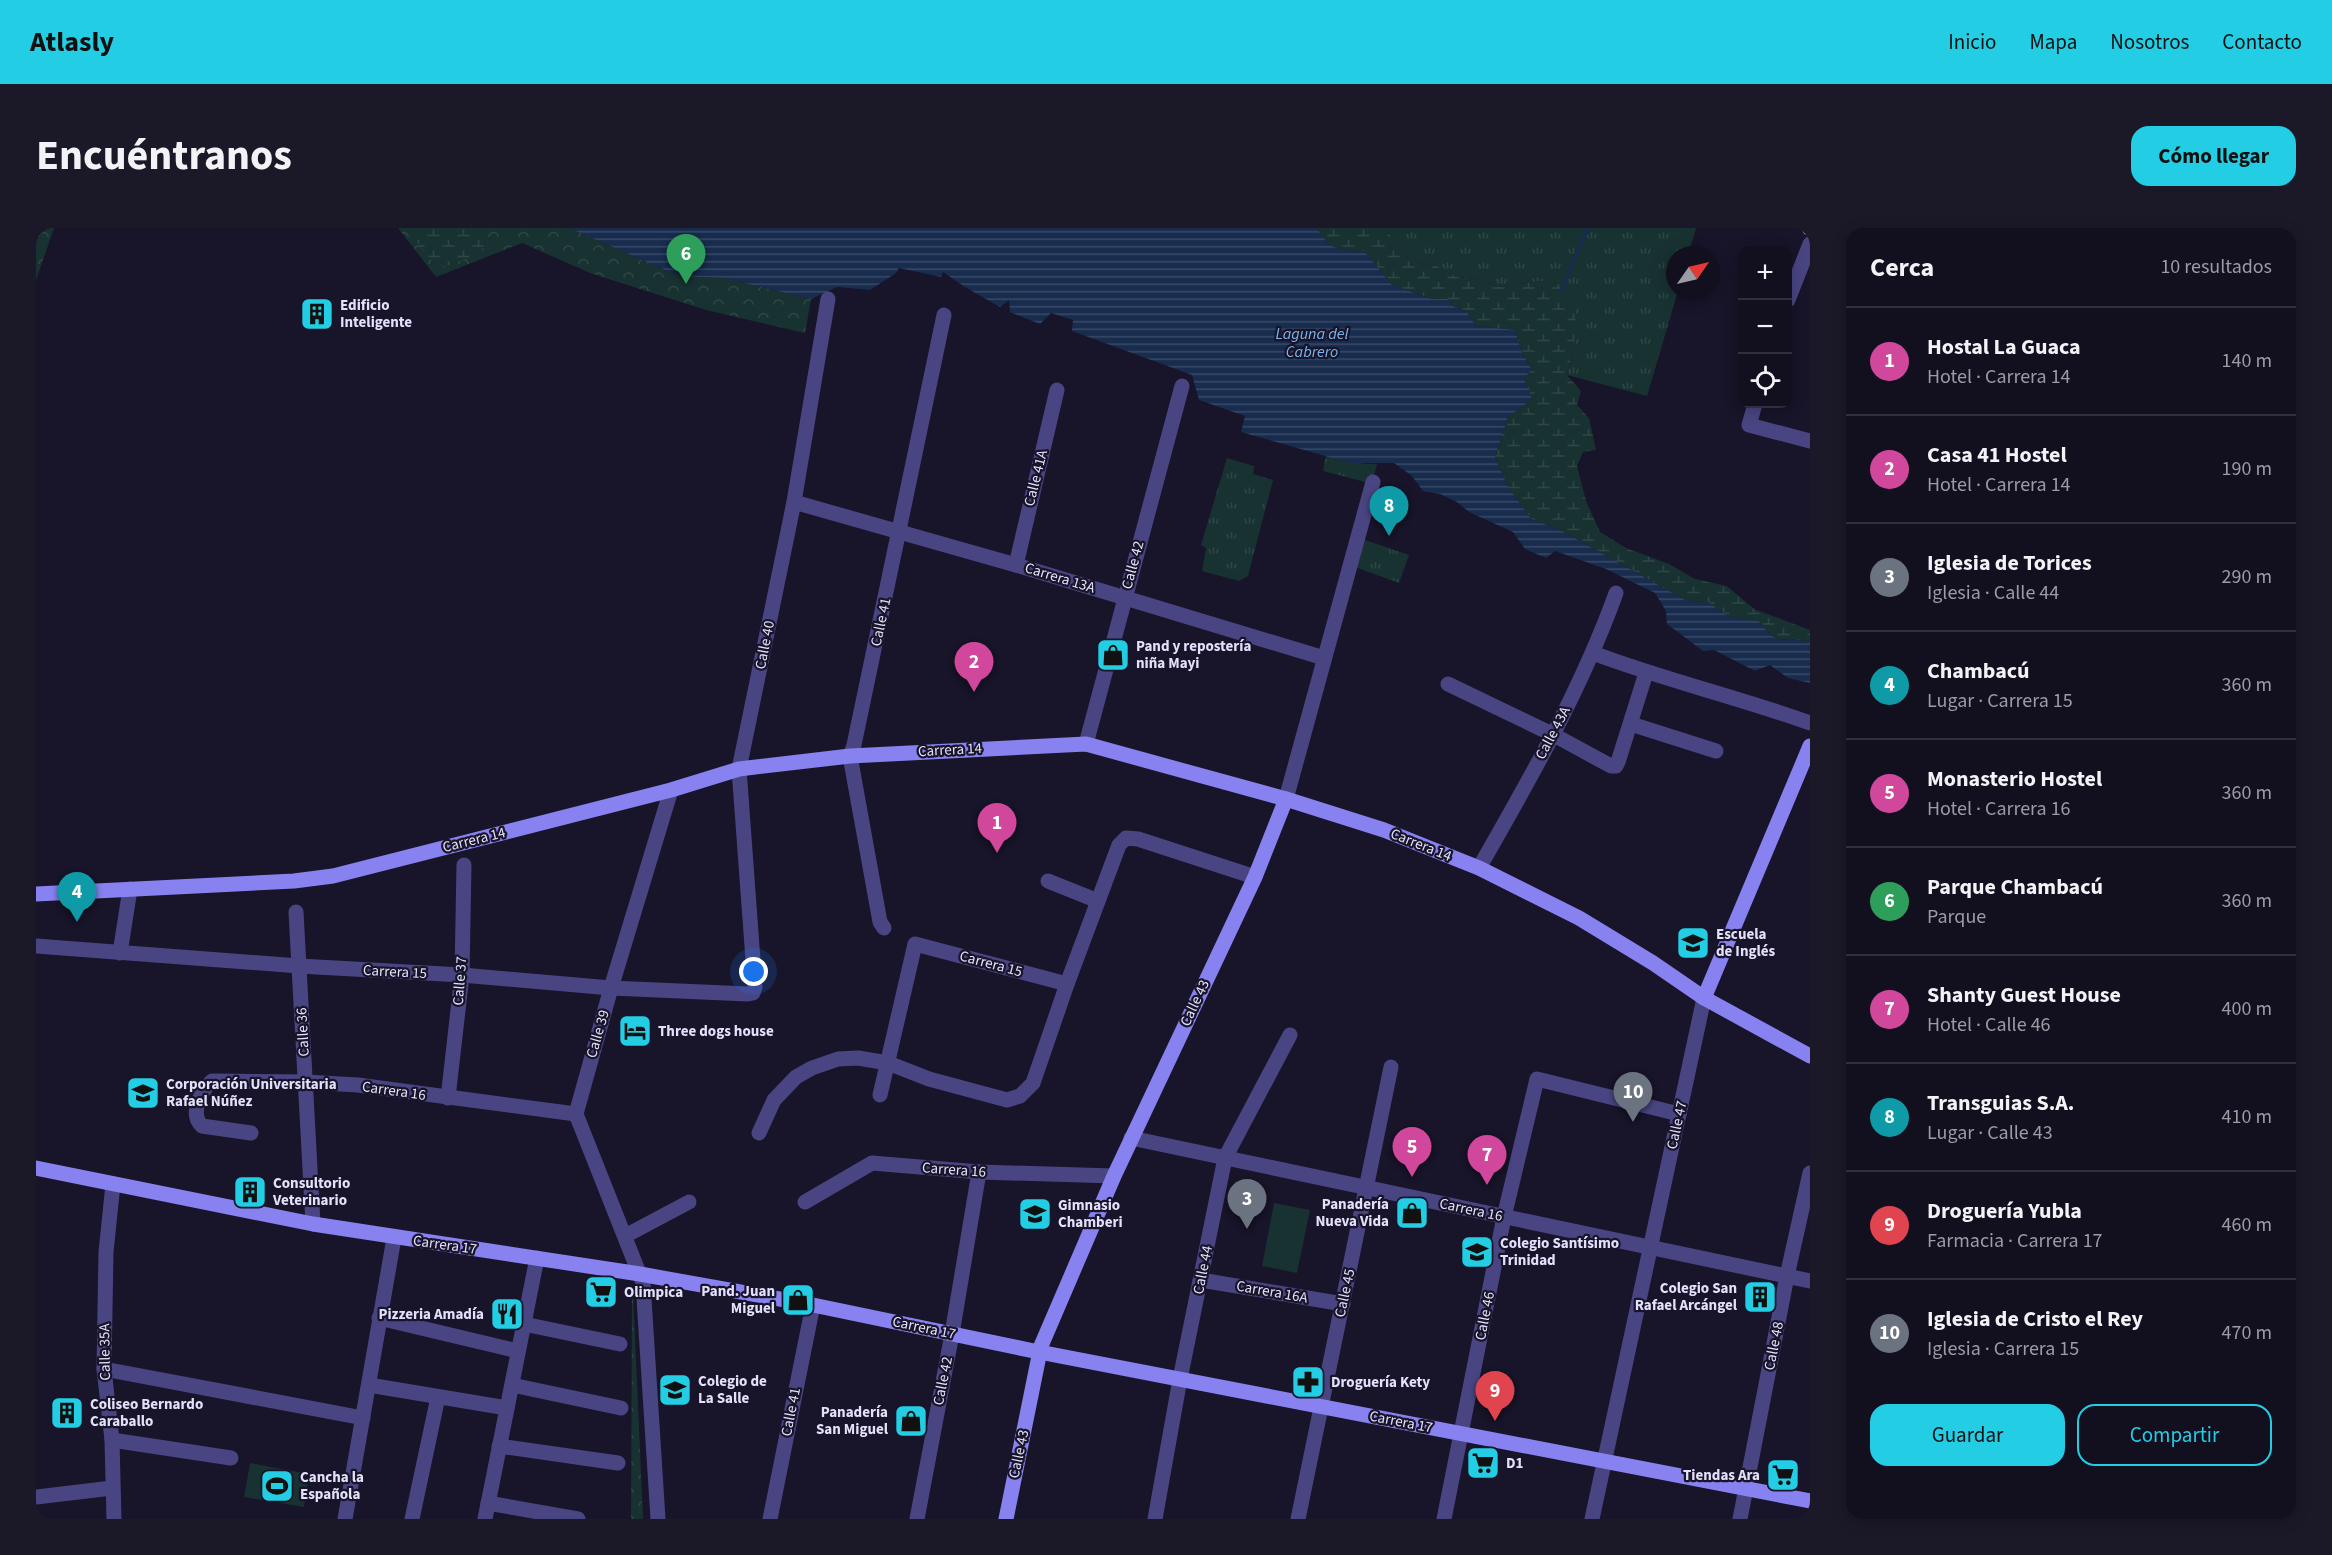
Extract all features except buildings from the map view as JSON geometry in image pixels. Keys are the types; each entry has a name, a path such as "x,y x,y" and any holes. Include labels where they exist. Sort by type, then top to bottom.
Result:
{"main road":[{"name":"Carrera 14","path":"36,894 294,881 333,876 671,790 739,769 850,756 1086,744 1286,799 1384,830 1479,868 1579,918 1653,963 1704,998 1810,1056"},
{"name":"Calle 47","path":"1704,998 1810,746"},
{"name":"Calle 43","path":"1005,1519 1039,1352 1131,1138 1255,877 1286,799"},
{"name":"Carrera 17","path":"36,1168 313,1224 640,1274 813,1305 1039,1352 1810,1502"}],"street":[{"path":"1792,290 1810,244"},
{"name":"Calle 40","path":"753,993 755,987 739,769 794,502 828,299"},
{"name":"Calle 41","path":"884,928 880,922 850,756 900,532 944,315"},
{"name":"Calle 42","path":"1086,744 1182,386"},
{"name":"Calle 41A","path":"1016,565 1058,390"},
{"path":"1754,408 1749,425 1810,441"},
{"name":"Calle 43","path":"1286,799 1373,482"},
{"name":"Carrera 13A","path":"794,502 1016,565 1324,658"},
{"name":"Calle 43A","path":"1479,868 1554,735 1593,653 1616,593"},
{"path":"1593,653 1646,673 1810,723"},
{"path":"1448,684 1554,735 1611,766 1616,766 1646,673"},
{"path":"1631,724 1716,751"},
{"name":"Calle 39","path":"576,1114 611,988 671,790"},
{"path":"759,1133 774,1100 796,1077 812,1068 838,1059 858,1058 888,1063 929,1079 1006,1100 1020,1096 1034,1083 1067,984 1119,845 1126,838 1138,839 1255,877"},
{"name":"Calle 37","path":"448,1098 462,975 464,865"},
{"path":"1048,881 1098,901"},
{"path":"120,953 130,889"},
{"name":"Calle 36","path":"296,912 313,1224"},
{"name":"Carrera 15","path":"888,1063 915,944 1067,984"},
{"name":"Carrera 15","path":"36,946 299,966 462,975 611,988 753,993"},
{"name":"Calle 47","path":"1592,1519 1704,998"},
{"name":"Calle 44","path":"1155,1519 1180,1379 1225,1158 1290,1035"},
{"path":"880,1095 888,1063"},
{"name":"Calle 45","path":"1299,1519 1390,1067"},
{"name":"Calle 46","path":"1444,1519 1504,1217 1537,1079 1679,1114"},
{"name":"Carrera 16","path":"251,1133 202,1126 199,1123 196,1115 201,1097 205,1088 212,1081 305,1082 358,1086 576,1114"},
{"path":"576,1114 640,1274 645,1302 658,1519"},
{"name":"Carrera 16","path":"1131,1138 1810,1281"},
{"name":"Carrera 16","path":"805,1202 872,1163 979,1172 1114,1176"},
{"name":"Calle 42","path":"917,1519 952,1334 979,1172"},
{"name":"Calle 48","path":"1740,1519 1787,1276 1810,1173"},
{"name":"Calle 35A","path":"113,1184 106,1252 104,1369 112,1440 114,1519"},
{"path":"625,1236 689,1202"},
{"path":"345,1519 394,1238"},
{"path":"485,1519 537,1258"},
{"name":"Carrera 16A","path":"1201,1280 1343,1304"},
{"name":"Calle 41","path":"770,1519 813,1305"},
{"path":"379,1318 518,1351"},
{"path":"524,1324 620,1344"},
{"path":"104,1369 363,1418"},
{"path":"369,1385 507,1408"},
{"path":"512,1385 621,1407"},
{"path":"412,1519 438,1397"},
{"path":"112,1440 231,1458"},
{"path":"500,1446 618,1463"},
{"path":"36,1497 112,1488"},
{"path":"488,1503 578,1519"}],"green space":[{"path":"36,228 54,228 36,280"},
{"path":"398,228 569,228 679,276 723,278 811,299 805,333 706,310 590,273 522,243 436,277"},
{"path":"406,228 486,228 486,240 480,254 438,269"},
{"path":"1315,228 1385,228 1409,261 1437,266 1457,277 1484,280 1498,287 1540,281 1559,284 1564,300 1576,310 1574,345 1567,375 1581,391 1577,405 1589,418 1596,450 1583,452 1577,466 1586,501 1600,532 1626,548 1669,564 1695,579 1727,586 1754,609 1810,630 1810,642 1776,638 1765,630 1759,621 1729,617 1708,602 1687,601 1562,531 1531,519 1507,485 1495,457 1508,417 1532,399 1524,379 1532,368 1522,353 1515,330 1476,326 1467,312 1453,306 1448,299 1432,299 1392,285 1364,251 1336,248 1327,242"},
{"path":"1385,228 1696,228 1691,246 1666,246 1666,300 1675,300 1647,396 1567,375 1574,345 1558,284 1540,281 1498,287 1484,280 1457,277 1437,266 1409,261"},
{"path":"1326,455 1350,463 1377,464 1373,479 1365,482 1323,471"},
{"path":"1227,458 1254,466 1253,474 1273,480 1248,576 1239,581 1202,571 1206,548 1201,545"},
{"path":"1362,539 1409,555 1399,583 1352,566"},
{"path":"1274,1203 1310,1210 1297,1273 1262,1266"},
{"path":"632,1284 633,1293 643,1519 631,1519"},
{"name":"Cancha la Española","path":"250,1463 309,1474 304,1507 244,1497"}],"water":[{"name":"Laguna del Cabrero","path":"569,228 1315,228 1327,242 1336,248 1364,251 1392,285 1432,299 1448,299 1453,306 1467,312 1476,326 1515,330 1522,353 1532,369 1524,379 1532,399 1508,417 1495,457 1507,485 1531,519 1562,531 1687,601 1708,602 1729,617 1759,621 1765,630 1776,638 1810,642 1810,683 1788,678 1770,665 1755,671 1714,650 1703,651 1667,624 1666,611 1655,593 1606,569 1555,551 1546,558 1525,549 1513,532 1469,512 1457,502 1440,494 1423,491 1412,476 1394,463 1350,463 1241,432 1245,416 1199,400 1192,375 1072,331 1073,320 1051,313 1040,324 1010,312 1009,300 1000,307 943,272 941,277 899,268 896,273 870,290 837,287 811,299 723,278 679,276"}],"waterway":[{"path":"1561,291 1588,228"}],"place":[{"name":"Parque Chambacú","path":"686,284"},
{"name":"Edificio Inteligente","path":"317,314"},
{"name":"Transguias S.A.","path":"1389,536"},
{"name":"Pand y repostería niña Mayi","path":"1113,655"},
{"name":"Casa 41 Hostel","path":"974,692"},
{"name":"Hostal La Guaca","path":"997,853"},
{"name":"Chambacú","path":"77,922"},
{"name":"Escuela de Inglés","path":"1693,943"},
{"name":"Three dogs house","path":"635,1031"},
{"name":"Corporación Universitaria Rafael Núñez","path":"143,1093"},
{"name":"Iglesia de Cristo el Rey","path":"1633,1122"},
{"name":"Monasterio Hostel","path":"1412,1177"},
{"name":"Shanty Guest House","path":"1487,1185"},
{"name":"Consultorio Veterinario","path":"250,1192"},
{"name":"Panadería Nueva Vida","path":"1412,1213"},
{"name":"Gimnasio Chamberi","path":"1035,1214"},
{"name":"Iglesia de Torices","path":"1247,1229"},
{"name":"Colegio Santísimo Trinidad","path":"1477,1252"},
{"name":"Olimpica","path":"601,1292"},
{"name":"Colegio San Rafael Arcángel","path":"1760,1297"},
{"name":"Pand. Juan Miguel","path":"798,1300"},
{"name":"Pizzeria Amadía","path":"507,1314"},
{"name":"Droguería Kety","path":"1308,1382"},
{"name":"Colegio de La Salle","path":"675,1390"},
{"name":"Coliseo Bernardo Caraballo","path":"67,1413"},
{"name":"Panadería San Miguel","path":"911,1421"},
{"name":"Droguería Yubla","path":"1495,1421"},
{"name":"D1","path":"1483,1463"},
{"name":"Tiendas Ara","path":"1783,1475"},
{"name":"Cancha la Española","path":"277,1486"}]}
